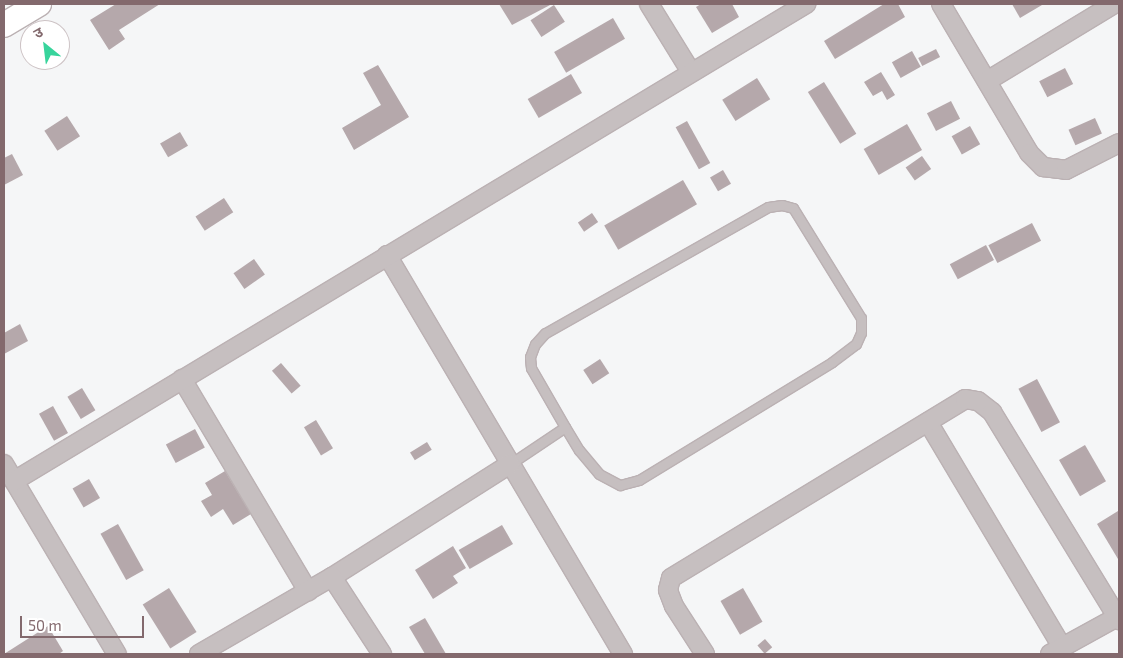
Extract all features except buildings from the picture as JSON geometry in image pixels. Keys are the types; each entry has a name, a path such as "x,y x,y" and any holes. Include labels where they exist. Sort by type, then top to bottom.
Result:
{"street":[{"path":"4,25 39,4"},
{"path":"649,4 691,72"},
{"path":"14,481 806,4"},
{"path":"941,4 1029,153 1044,167 1066,170 1119,143"},
{"path":"987,81 1114,4"},
{"path":"387,255 623,654"},
{"path":"182,379 308,590"},
{"path":"704,654 674,606 668,590 671,578 965,399 978,401 992,412 1118,618 1056,651 928,422"},
{"path":"4,464 117,654"},
{"path":"199,654 332,577 510,464"},
{"path":"332,577 382,654"}],"lane":[{"path":"782,205 793,208 861,318 861,334 856,344 815,373 639,480 620,485 599,474 565,426 531,368 530,357 535,344 545,333 768,207 782,205"},
{"path":"510,464 565,426"}]}
